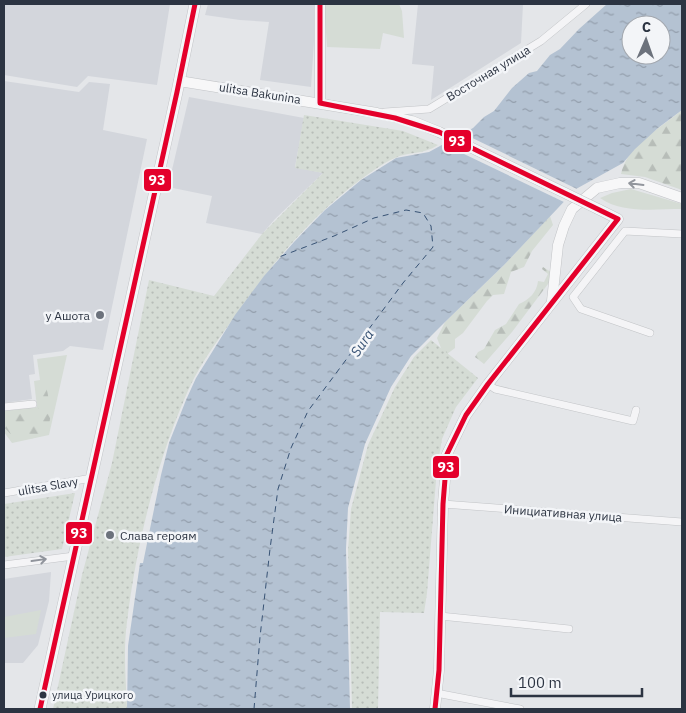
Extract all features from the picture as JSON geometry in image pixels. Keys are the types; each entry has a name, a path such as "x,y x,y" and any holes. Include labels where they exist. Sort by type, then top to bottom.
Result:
{"main road":[{"path":"40,709 195,4"},
{"path":"320,4 320,102"},
{"name":"ulitsa Bakunina","path":"179,81 320,102 412,121 439,132 618,219 552,302"},
{"path":"435,709 439,670 443,504 447,454 466,415 552,302 558,245 572,209 597,188 620,183 640,183 682,198"}],"street":[{"name":"Восточная улица","path":"377,113 429,109 541,41 586,4"},
{"path":"650,333 581,309 573,297 625,231 682,234"},
{"path":"488,384 495,389 634,422 636,410"},
{"path":"4,408 33,404"},
{"name":"ulitsa Slavy","path":"4,493 92,478"},
{"name":"Инициативная улица","path":"443,504 682,522"},
{"path":"4,565 74,556"},
{"path":"440,616 569,629"},
{"path":"436,693 520,709"}],"shaded area":[{"path":"4,4 170,4 157,85 88,76 77,87 4,75"},
{"path":"208,4 314,4 311,87 260,80 269,22 205,15"},
{"path":"418,4 523,4 521,43 431,100 434,66 412,64"},
{"path":"4,81 79,92 89,82 110,84 103,130 147,139 103,350 70,346 63,351 33,355 35,374 29,375 32,399 4,403"},
{"path":"189,97 304,118 295,167 323,173 262,234 206,223 212,196 168,187"},
{"path":"51,572 49,601 38,645 23,663 4,663 4,579"}],"green space":[{"path":"324,4 399,4 402,11 404,38 383,33 380,49 327,47"},
{"path":"682,110 682,190 645,177 621,174 624,164 637,146"},
{"path":"304,115 403,131 438,145 427,150 400,156 377,168 324,210 276,262 212,348 194,378 174,426 164,453 141,537 125,644 127,709 53,709 82,575 112,463 149,280 214,296 262,234 323,173 295,168"},
{"path":"631,189 682,204 682,209 629,209 600,198"},
{"path":"550,216 553,225 532,251 524,267 511,272 504,294 493,295 463,333 455,339 455,348 447,354 443,353 437,338 445,322 504,265"},
{"path":"543,267 551,272 551,280 512,332 484,364 475,357 478,352 484,349 495,330 506,324 519,304 532,295 538,281 544,282 548,274 542,269"},
{"path":"431,340 478,378 456,407 442,439 437,468 424,613 380,612 378,709 352,709 348,550 351,509 368,445 395,387 414,357"},
{"path":"67,355 49,435 12,443 4,432 4,411 37,407 34,381 40,380 37,359"},
{"path":"42,385 45,386 48,396 50,420 48,427 44,433 31,438 13,437 4,427 4,416 38,409 37,388"},
{"path":"75,493 62,549 4,557 4,504"},
{"path":"41,610 36,634 4,638 4,617"}],"water":[{"name":"Sura","path":"607,4 682,4 682,110 658,128 623,163 576,189 504,265 411,356 391,387 365,444 348,508 346,549 350,709 127,709 128,646 140,563 143,563 169,443 196,378 235,315 264,276 294,242 325,210 361,180 396,158 429,152 473,128 484,117 494,111 512,88 529,73 537,71 550,55 560,49"}],"pier":[{"path":"460,132 579,190 566,203 441,143"}],"ferry route":[{"path":"254,709 260,637 278,489 291,448 308,411 403,283 433,247 431,226 423,213 406,210 374,218 279,257"}],"transit line":[{"name":"93","path":"40,709 195,4"},
{"name":"93","path":"320,4 320,103 395,118 439,132 618,219 488,384 466,415 447,454 443,504 439,670 435,709"}],"place":[{"name":"у Ашота","path":"100,315"},
{"name":"Слава героям","path":"110,535"},
{"name":"улица Урицкого","path":"43,695"}]}
